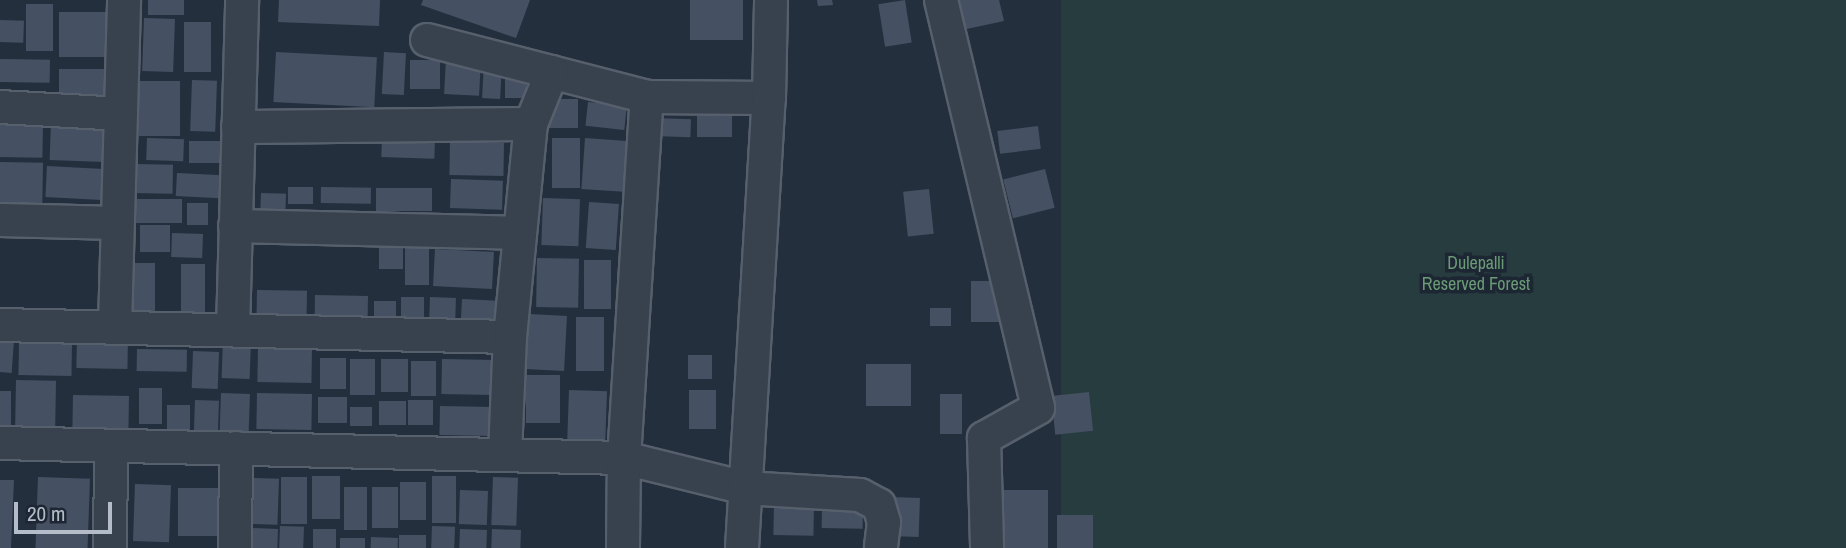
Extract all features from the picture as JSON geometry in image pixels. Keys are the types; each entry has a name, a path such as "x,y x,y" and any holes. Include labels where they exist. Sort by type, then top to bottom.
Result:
{"street":[{"path":"115,326 124,0"},
{"path":"233,329 242,0"},
{"path":"742,548 769,98 771,0"},
{"path":"941,0 1038,408 984,438 987,548"},
{"path":"427,40 647,97 769,98"},
{"path":"505,455 510,337 531,124 552,72"},
{"path":"623,548 624,458 647,97"},
{"path":"0,107 121,114"},
{"path":"238,127 531,124"},
{"path":"0,220 117,223"},
{"path":"235,226 520,233"},
{"path":"0,326 115,326 510,337"},
{"path":"0,443 624,458 745,488 860,495 880,505 884,522 881,548"},
{"path":"110,548 111,446"},
{"path":"235,548 236,448"}],"green space":[{"name":"Dulepalli Reserved Forest","path":"1061,0 1846,0 1846,548 1061,548"}],"building":[{"path":"148,0 184,0 184,15 148,15"},
{"path":"279,0 380,0 379,26 278,22"},
{"path":"423,0 530,0 516,38 421,5"},
{"path":"690,0 743,0 743,40 690,40"},
{"path":"817,0 832,0 833,5 818,6"},
{"path":"905,0 912,42 885,47 878,4"},
{"path":"955,0 999,0 1004,21 962,30"},
{"path":"26,4 53,4 53,51 26,51"},
{"path":"59,12 109,12 109,57 59,57"},
{"path":"144,18 175,19 173,72 142,71"},
{"path":"0,20 24,21 23,43 0,42"},
{"path":"184,22 211,22 211,72 184,72"},
{"path":"276,52 377,57 374,107 273,102"},
{"path":"384,52 406,53 404,95 382,94"},
{"path":"446,58 481,60 479,96 444,94"},
{"path":"0,59 50,60 50,83 0,82"},
{"path":"410,60 440,60 440,89 410,89"},
{"path":"484,62 502,63 500,99 482,98"},
{"path":"505,66 526,66 526,98 505,98"},
{"path":"59,69 109,69 109,97 59,97"},
{"path":"192,80 217,81 215,132 190,131"},
{"path":"139,81 180,81 180,136 139,136"},
{"path":"547,99 578,99 578,128 547,128"},
{"path":"588,102 627,106 624,130 585,126"},
{"path":"697,107 732,107 732,137 697,137"},
{"path":"654,118 691,119 690,137 653,136"},
{"path":"0,121 43,122 42,158 0,157"},
{"path":"51,121 114,123 113,162 50,160"},
{"path":"1038,126 1041,149 1000,154 997,131"},
{"path":"147,138 184,139 183,161 146,160"},
{"path":"382,138 435,140 434,159 381,157"},
{"path":"552,138 580,138 580,188 552,188"},
{"path":"585,138 627,141 623,192 581,189"},
{"path":"189,141 220,141 220,163 189,163"},
{"path":"450,142 504,143 503,176 449,175"},
{"path":"0,162 43,163 42,204 0,203"},
{"path":"134,164 173,165 172,194 133,193"},
{"path":"47,166 113,169 111,200 45,197"},
{"path":"1045,169 1055,208 1013,218 1003,179"},
{"path":"177,173 222,175 221,198 176,196"},
{"path":"451,179 503,181 502,210 450,208"},
{"path":"288,187 313,187 313,204 288,204"},
{"path":"321,187 371,188 371,204 321,203"},
{"path":"376,188 432,188 432,211 376,211"},
{"path":"929,189 934,234 908,236 903,192"},
{"path":"261,193 286,194 285,211 260,210"},
{"path":"543,198 580,199 578,246 541,245"},
{"path":"131,199 182,199 182,223 131,223"},
{"path":"589,202 619,204 616,250 586,248"},
{"path":"187,203 208,203 208,225 187,225"},
{"path":"140,225 170,225 170,252 140,252"},
{"path":"172,233 203,234 202,258 171,257"},
{"path":"379,238 403,238 403,269 379,269"},
{"path":"405,247 429,247 429,285 405,285"},
{"path":"435,249 494,252 492,289 433,286"},
{"path":"537,258 579,259 578,308 536,307"},
{"path":"584,260 611,260 611,309 584,309"},
{"path":"128,263 155,263 155,311 128,311"},
{"path":"181,264 205,264 205,314 181,314"},
{"path":"971,281 999,281 999,322 971,322"},
{"path":"257,290 307,291 307,319 257,318"},
{"path":"315,295 368,296 368,321 315,320"},
{"path":"401,297 424,297 424,323 401,323"},
{"path":"430,297 456,298 455,326 429,325"},
{"path":"462,299 502,301 501,326 461,324"},
{"path":"374,301 396,301 396,318 374,318"},
{"path":"930,308 951,308 951,326 930,326"},
{"path":"529,314 567,316 564,371 526,369"},
{"path":"576,317 604,317 604,371 576,371"},
{"path":"77,335 128,336 127,369 76,368"},
{"path":"0,339 14,340 12,373 0,372"},
{"path":"223,339 251,340 250,379 222,378"},
{"path":"19,343 72,344 71,376 18,375"},
{"path":"258,347 312,348 311,383 257,382"},
{"path":"137,349 187,350 187,372 137,371"},
{"path":"193,351 219,352 218,389 192,388"},
{"path":"688,355 712,355 712,379 688,379"},
{"path":"320,358 346,358 346,389 320,389"},
{"path":"350,359 375,359 375,395 350,395"},
{"path":"381,359 408,359 408,392 381,392"},
{"path":"442,359 495,360 494,395 441,394"},
{"path":"411,361 436,361 436,396 411,396"},
{"path":"866,364 911,364 911,406 866,406"},
{"path":"526,375 560,375 560,423 526,423"},
{"path":"16,380 56,381 55,430 15,429"},
{"path":"139,388 162,388 162,424 139,424"},
{"path":"569,390 607,391 605,442 567,441"},
{"path":"689,390 716,390 716,429 689,429"},
{"path":"0,391 11,391 11,431 0,431"},
{"path":"1089,392 1093,431 1055,435 1051,396"},
{"path":"221,393 250,394 249,432 220,431"},
{"path":"257,393 312,394 311,430 256,429"},
{"path":"940,394 962,394 962,434 940,434"},
{"path":"73,395 129,396 128,431 72,430"},
{"path":"318,397 347,397 347,423 318,423"},
{"path":"195,400 219,401 218,432 194,431"},
{"path":"408,400 433,400 433,425 408,425"},
{"path":"379,401 406,401 406,425 379,425"},
{"path":"167,405 190,405 190,430 167,430"},
{"path":"440,406 494,407 493,436 439,435"},
{"path":"350,407 372,407 372,426 350,426"},
{"path":"312,476 340,476 340,519 312,519"},
{"path":"432,476 456,476 456,523 432,523"},
{"path":"38,477 90,479 88,548 36,548"},
{"path":"281,477 307,477 307,524 281,524"},
{"path":"493,477 518,478 516,526 491,525"},
{"path":"254,478 279,479 277,525 252,524"},
{"path":"0,480 14,480 11,548 0,548"},
{"path":"400,482 426,482 426,520 400,520"},
{"path":"135,484 171,485 169,542 133,541"},
{"path":"344,487 367,487 367,530 344,530"},
{"path":"372,487 398,487 398,528 372,528"},
{"path":"178,488 219,488 219,536 178,536"},
{"path":"460,490 488,491 487,525 459,524"},
{"path":"996,490 1048,490 1048,548 996,548"},
{"path":"891,497 920,498 919,537 890,536"},
{"path":"774,501 814,502 813,536 773,535"},
{"path":"822,507 863,508 863,529 822,528"},
{"path":"1057,515 1093,515 1093,548 1057,548"},
{"path":"280,526 304,527 303,548 279,548"},
{"path":"432,526 455,527 454,548 431,548"},
{"path":"252,528 278,529 277,548 251,548"},
{"path":"313,529 336,529 336,548 313,548"},
{"path":"460,529 487,530 486,548 459,548"},
{"path":"492,529 521,530 520,548 491,548"},
{"path":"399,535 426,535 426,548 399,548"},
{"path":"371,537 398,538 398,548 371,548"},
{"path":"340,538 365,538 365,548 340,548"}]}
